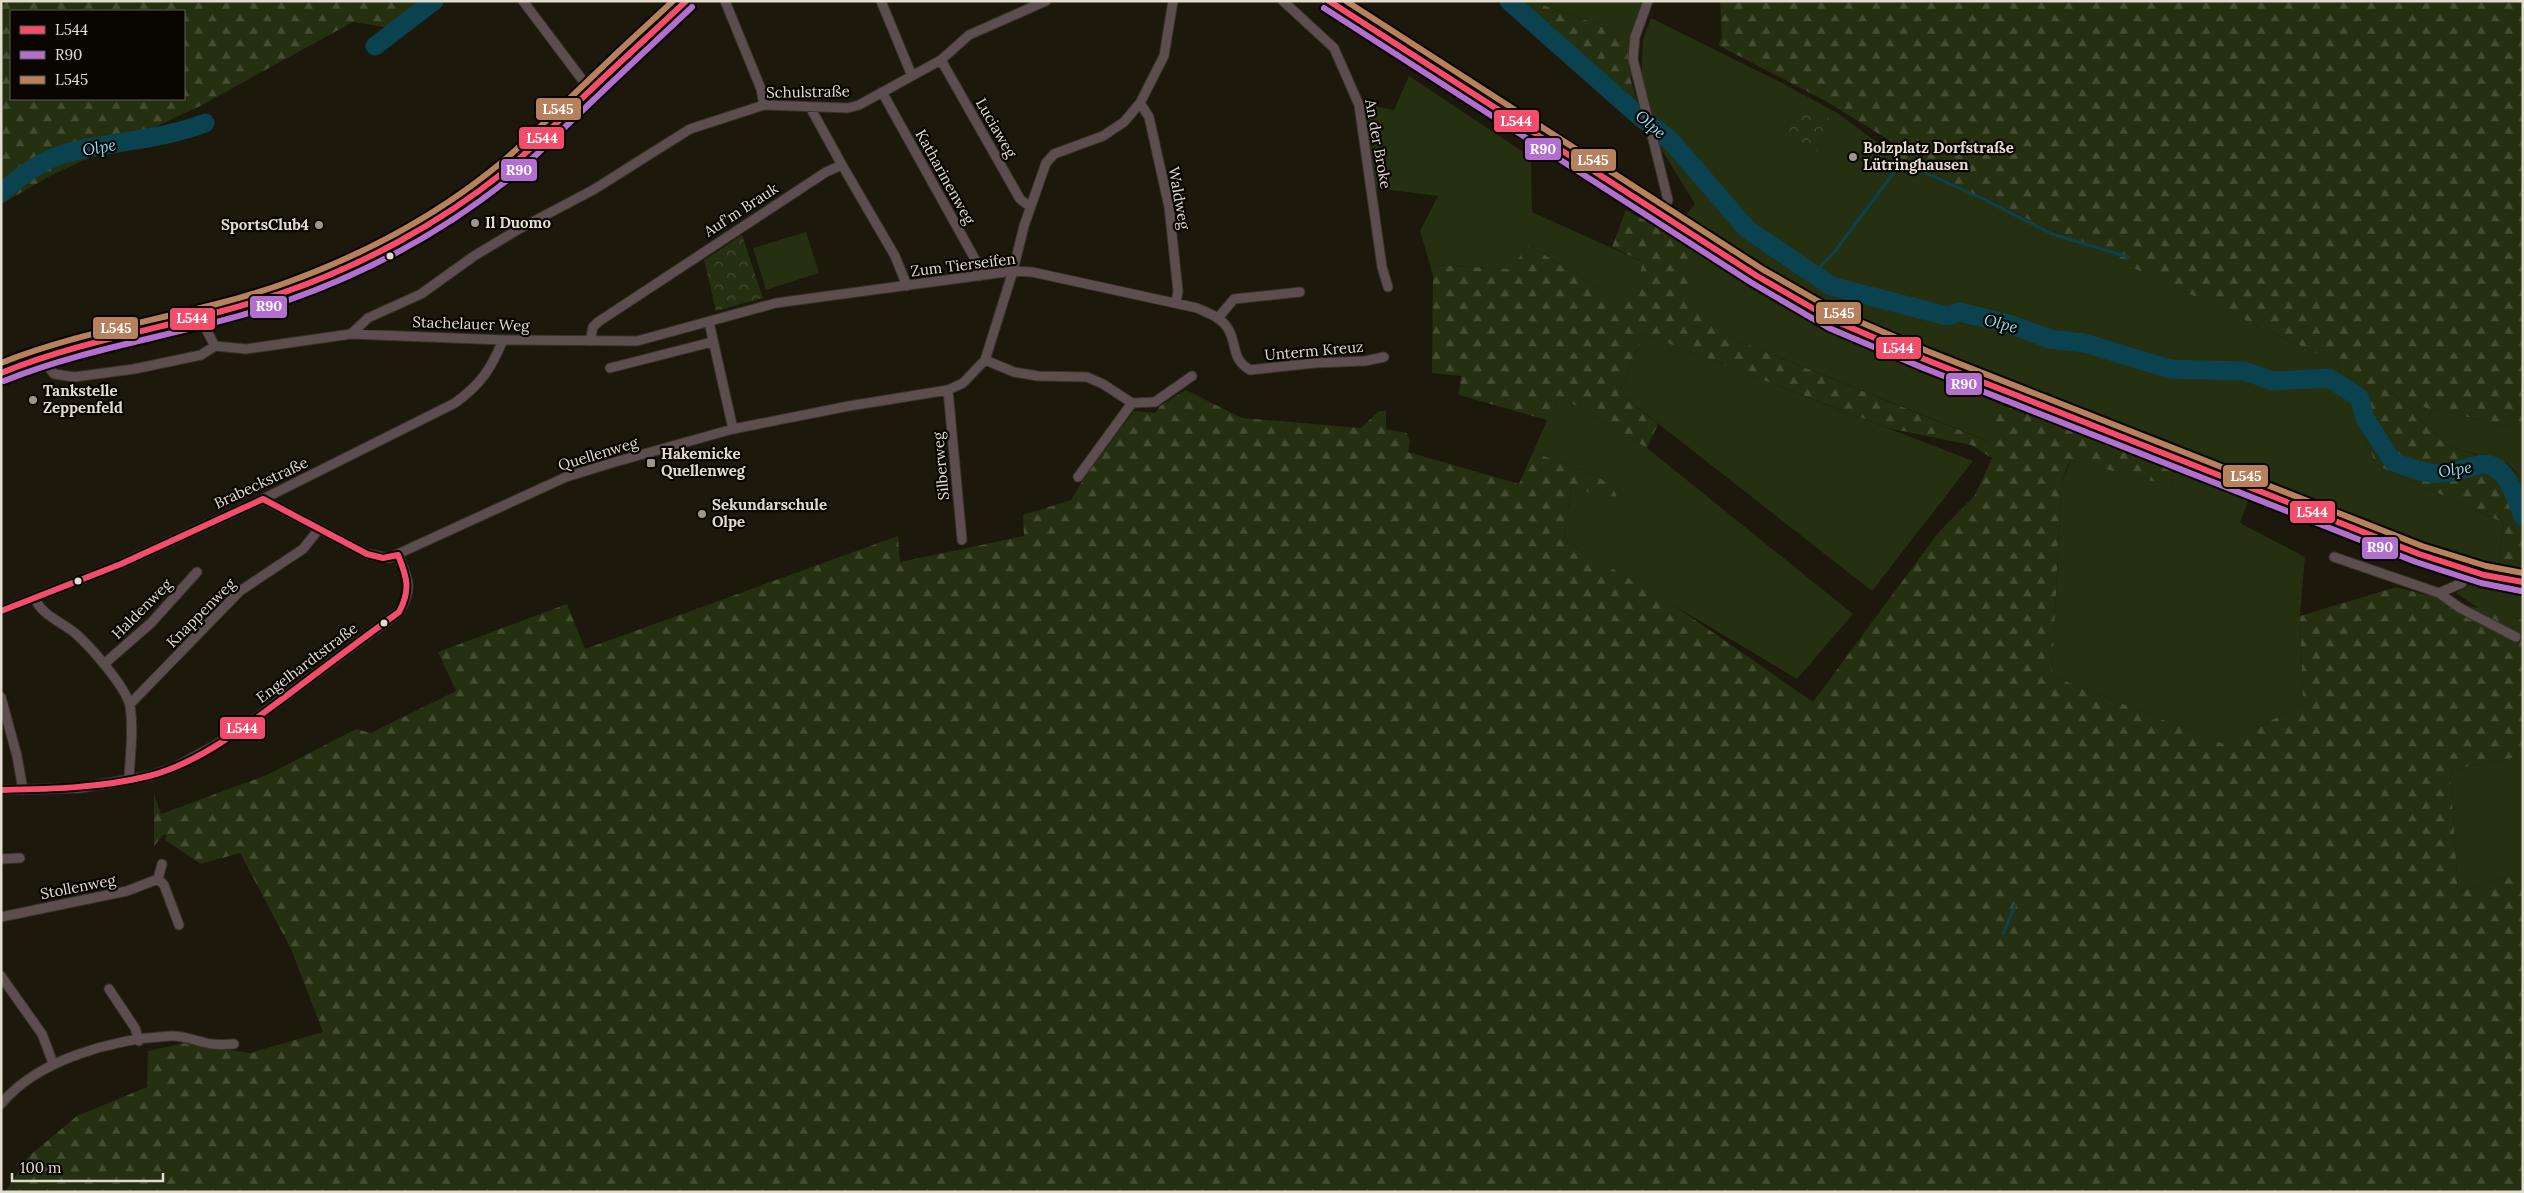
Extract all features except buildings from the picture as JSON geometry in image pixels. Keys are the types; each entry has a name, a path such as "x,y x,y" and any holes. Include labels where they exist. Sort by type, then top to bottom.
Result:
{"main road":[{"path":"1329,1 1807,306 1867,336 2419,554 2470,570 2523,582"}],"street":[{"path":"523,1 590,90"},
{"path":"1,373 41,358 140,331 200,318 280,293 327,275 385,249 436,220 496,178 527,152 590,90 686,1"},
{"path":"726,1 761,89 764,105"},
{"path":"882,1 912,76"},
{"name":"Schulstraße","path":"351,334 368,318 421,294 474,256 519,229 592,190 690,129 764,105 848,108 941,60 969,35 1046,1"},
{"path":"1173,1 1164,56 1140,103 1124,122 1103,136 1054,154 1046,163 1030,207 1013,271 985,360 1014,372 1038,376 1087,378 1103,384 1132,403 1155,402 1192,376"},
{"name":"An der Broke","path":"1283,1 1334,48 1359,105 1382,267 1388,287"},
{"path":"1648,1 1633,47 1634,72 1668,200 1662,215"},
{"name":"Luciaweg","path":"941,60 1020,200 1030,207"},
{"name":"Katharinenweg","path":"882,92 976,261 979,276"},
{"name":"Waldweg","path":"1140,103 1149,117 1169,207 1178,291 1176,302"},
{"path":"810,107 895,256 907,286"},
{"name":"Auf'm Brauk","path":"590,341 593,327 598,322 826,172 842,165"},
{"name":"Zum Tierseifen","path":"637,341 776,303 1013,271 1032,272 1176,302 1197,308 1218,318"},
{"path":"1218,318 1234,299 1300,292"},
{"path":"41,358 46,368 54,374 74,377 134,369 202,355 215,346 200,318"},
{"name":"Unterm Kreuz","path":"1218,318 1227,327 1235,355 1241,365 1250,370 1315,363 1364,361 1384,357"},
{"path":"709,322 733,429"},
{"name":"Stachelauer Weg","path":"215,346 246,349 351,334 503,340 637,341"},
{"name":"Brabeckstraße","path":"1,611 121,564 263,499 455,403 482,380 495,360 503,340"},
{"path":"610,368 712,342"},
{"name":"Quellenweg","path":"263,499 367,554 383,558 398,554 566,477 733,429 849,406 948,390 963,384 985,360"},
{"name":"Silberweg","path":"948,390 962,540"},
{"path":"1078,478 1132,403"},
{"name":"Knappenweg","path":"130,704 240,591 303,549 320,529"},
{"name":"Engelhardtstraße","path":"1,790 80,788 162,773 214,746 259,716 399,612 407,598 408,581 398,554"},
{"path":"2334,557 2438,593 2460,608 2516,638"},
{"path":"2438,593 2462,583 2470,570"},
{"name":"Haldenweg","path":"104,664 151,623 198,572"},
{"path":"35,599 40,609 75,633 104,664 130,704 131,731 128,779"},
{"path":"1,697 17,756 23,790"},
{"path":"1,859 20,858"},
{"path":"162,864 158,879 164,885 179,925"},
{"name":"Stollenweg","path":"1,917 127,891 158,879"},
{"path":"1,976 42,1034 53,1063"},
{"path":"109,989 135,1028 139,1041"},
{"path":"1,1104 10,1094 53,1063 112,1045 172,1036 213,1044 234,1044"}],"green space":[{"path":"1,1 444,1 408,31 353,22 200,106 52,175 1,204"},
{"path":"1512,1 1531,1 1631,36 1631,81 1641,113"},
{"path":"1531,1 1639,1 1642,5 1631,36"},
{"path":"1720,1 2523,1 2523,427 2513,427 2426,408 2388,389 2449,446 2508,465 2523,480 2523,575 2497,572 2504,523 2376,465 2336,362 1897,158 1902,148 1829,103 1718,45 1722,37"},
{"path":"1651,18 1784,84 1839,114 1898,158 2336,362 2376,465 2504,523 2497,572 2433,554 2257,481 2001,382 1866,323 1775,276 1684,217 1695,204 1660,147 1641,79 1643,40"},
{"path":"1409,76 1531,157 1532,212 1643,262 1640,274 1620,301 1528,245 1512,269 1430,265 1420,231 1438,196 1375,188 1364,104 1394,110"},
{"path":"1805,104 1835,122 1814,155 1816,151 1787,134"},
{"path":"1626,210 1693,247 1693,297 1731,338 1987,441 2003,405 2175,469 2171,486 2070,460 2061,485 2052,676 2227,745 2303,703 2300,616 2396,587 2523,620 2523,756 2450,770 2458,892 2523,873 2523,1192 5,1192 29,1156 77,1116 147,1087 148,1051 184,1043 250,1053 323,1032 291,949 240,853 201,864 165,840 167,836 164,834 154,846 154,794 161,814 267,775 356,729 371,733 456,691 438,652 567,604 585,649 898,536 900,562 1024,536 1023,515 1071,500 1086,475 1134,411 1155,413 1160,406 1186,390 1242,418 1361,428 1378,412 1386,410 1386,429 1407,433 1410,442 1408,452 1519,484 1533,452 1594,475 1612,486 1620,503 1571,486 1564,540 1669,602 1813,702 1938,533 1975,495 1992,458 1971,445 1888,428 1644,334 1619,393 1658,424 1647,448 1561,397 1547,420 1459,395 1461,376 1432,373 1433,275 1430,265 1511,269 1528,245 1620,301 1640,274 1643,262 1612,247"},
{"path":"806,232 819,273 766,290 753,248"},
{"path":"742,235 763,298 716,311 704,260"},
{"path":"1693,247 1834,330 2003,405 1988,441 1731,338 1693,297"},
{"path":"1644,334 1973,461 1872,591 1619,393"},
{"path":"2386,387 2426,408 2513,427 2523,427 2523,480 2508,464 2449,446"},
{"path":"1561,397 1647,448 1853,614 1797,679 1564,540 1571,486 1620,502 1594,475 1533,452 1547,420"},
{"path":"2071,460 2171,486 2175,469 2249,498 2240,523 2305,557 2300,616 2303,703 2227,745 2052,676 2061,485"},
{"path":"2474,582 2523,590 2523,620 2481,610 2456,593"},
{"path":"2523,756 2523,873 2458,892 2450,770"}],"waterway":[{"name":"Olpe","path":"375,46 434,1"},
{"name":"Olpe","path":"1509,1 1631,109 1672,142 1747,229 1831,286 1947,316 1960,312 2012,325 2050,339 2084,343 2170,369 2244,371 2273,381 2329,378 2359,397 2365,418 2393,462 2430,473 2443,473 2479,465 2488,465 2496,468 2503,474 2513,490 2523,516"},
{"name":"Olpe","path":"1,193 32,169 57,156 84,149 154,137 205,123"},
{"path":"1813,274 1835,251 1902,162 1981,198 2052,234 2128,257"},
{"path":"2003,934 2015,905"}],"transit line":[{"name":"L545","path":"1,363 70,340 210,306 280,285 339,262 396,233 477,182 520,147 673,1"},
{"name":"L544","path":"1,373 70,349 212,314 282,293 341,270 398,242 453,209 514,163 686,1"},
{"name":"L544","path":"1329,1 1757,276 1833,320 1924,359 2419,554 2484,575 2523,582"},
{"name":"L545","path":"1346,1 1762,269 1837,312 1927,351 2422,546 2486,566 2523,573"},
{"name":"R90","path":"4,381 39,368 109,348 216,322 286,301 375,264 403,249 458,216 519,170 692,7"},
{"name":"R90","path":"1324,8 1752,283 1829,328 1921,367 2416,562 2481,583 2521,591"},
{"name":"L544","path":"263,499 367,554 383,558 398,555"},
{"name":"L544","path":"1,611 121,564 263,499"},
{"name":"L544","path":"1,790 75,787 131,780 168,770 205,753 257,718 399,612 405,597 406,584 404,570 398,555"}],"place":[{"name":"Bolzplatz Dorfstraße Lütringhausen","path":"1853,157"},
{"name":"Il Duomo","path":"475,223"},
{"name":"SportsClub4","path":"319,225"},
{"name":"Tankstelle Zeppenfeld","path":"33,400"},
{"name":"Hakemicke Quellenweg","path":"651,463"},
{"name":"Sekundarschule Olpe","path":"702,514"}]}
